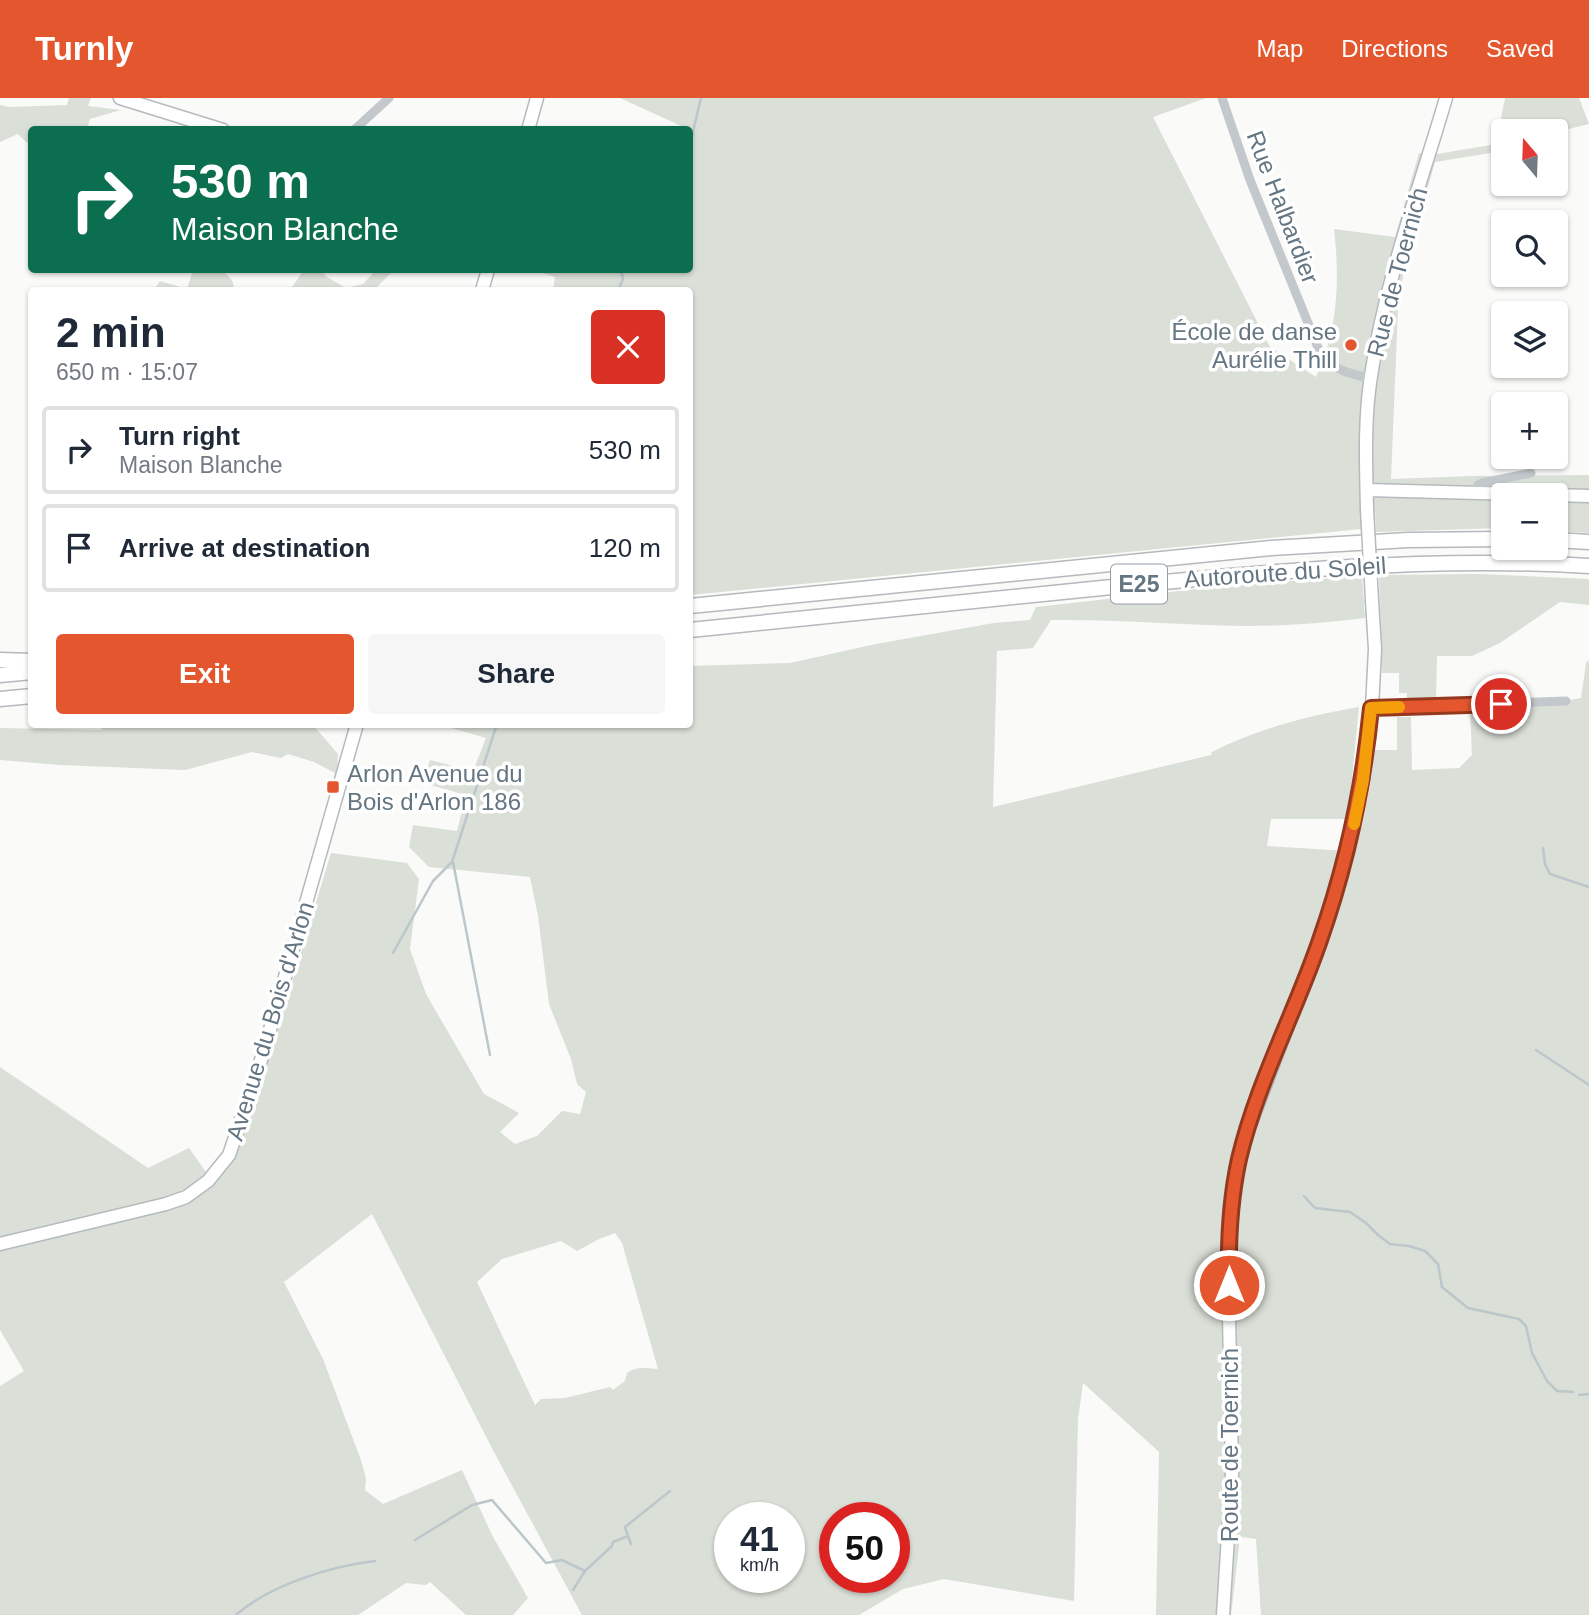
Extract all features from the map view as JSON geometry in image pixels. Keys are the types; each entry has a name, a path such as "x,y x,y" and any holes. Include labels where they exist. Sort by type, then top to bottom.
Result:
{"highway":[{"name":"Autoroute du Soleil","path":"693,606 1272,548 1408,540 1491,539"},
{"path":"1568,541 1589,542"},
{"name":"Autoroute du Soleil","path":"693,630 1338,566 1477,562 1589,566"},
{"path":"0,660 28,661"},
{"path":"0,675 28,672"},
{"path":"0,701 24,697"}],"main road":[{"path":"120,98 210,126"},
{"path":"529,126 537,98"},
{"name":"Rue de Toernich","path":"1367,490 1366,423 1370,378 1382,311 1446,98"},
{"path":"1371,708 1375,649 1367,490 1589,496"},
{"name":"Route de Toernich","path":"1223,1615 1232,1474 1228,1261 1233,1197 1244,1142 1320,941 1348,851 1363,780 1371,708"},
{"name":"Avenue du Bois d'Arlon","path":"0,1244 166,1205 186,1197 208,1181 229,1156 263,1054 356,728"}],"street":[{"path":"359,126 389,98"},
{"name":"Rue Halbardier","path":"1222,98 1250,180 1321,355 1329,364 1346,374 1370,378"},
{"path":"1475,493 1478,485 1482,483 1531,473"},
{"path":"1371,708 1566,701"}],"shaded area":[{"path":"69,98 91,98 88,106 121,110 90,119 88,126 28,126 27,143 18,134 0,142 0,105 67,105"},
{"path":"620,98 1206,98 1153,117 1270,347 1316,377 1329,341 1336,305 1334,229 1395,237 1419,153 1437,154 1491,145 1491,153 1435,162 1403,276 1398,308 1391,479 1589,475 1589,533 1568,532 1568,483 1491,483 1491,528 1376,532 1375,510 1361,510 1361,529 693,595 693,287 553,287 555,277 542,273 693,273 693,126 681,126"},
{"path":"1505,98 1579,98 1589,124 1568,129 1568,119 1501,118"},
{"path":"192,273 225,273 234,287 188,287"},
{"path":"302,273 323,273 344,287 292,287"},
{"path":"373,273 391,273 377,287 350,287 363,284"},
{"path":"160,281 180,287 156,287"},
{"path":"1480,574 1589,579 1589,605 1560,602 1500,643 1472,656 1437,656 1436,703 1407,703 1407,693 1399,693 1399,673 1382,673 1379,575"},
{"path":"1362,576 1365,618 1246,626 1051,620 1033,648 997,651 993,807 1211,755 1212,752 1266,730 1359,707 1348,819 1271,819 1267,846 1348,851 1291,1013 1284,1011 1237,1138 1250,1150 1260,1116 1344,890 1357,844 1375,750 1397,750 1397,717 1411,717 1412,770 1459,768 1472,755 1470,709 1537,706 1581,698 1586,663 1589,660 1589,1615 1261,1615 1256,1539 1240,1537 1231,1615 1156,1615 1159,1452 1083,1383 1078,1419 1074,1601 944,1579 910,1587 910,1502 819,1502 819,1593 896,1593 859,1615 582,1615 495,1454 372,1214 284,1282 323,1359 362,1463 366,1479 365,1490 383,1504 462,1470 492,1535 528,1598 513,1615 466,1615 430,1582 426,1585 406,1583 358,1615 0,1615 0,1386 24,1371 0,1330 0,1251 191,1201 214,1184 235,1159 261,1085 331,853 407,863 419,879 410,949 426,994 484,1094 519,1113 500,1132 515,1144 537,1136 562,1111 580,1114 586,1092 577,1084 571,1059 549,1004 538,916 530,877 429,867 409,847 413,825 457,831 466,795 423,783 430,760 473,771 486,738 451,728 693,728 693,666 790,663 876,644 994,623 1030,620 1036,607 1223,586","holes":["615,1233 622,1243 658,1369 634,1369 627,1373 625,1381 613,1390 610,1387 565,1398 541,1399 535,1405 477,1282 502,1259 561,1241 577,1251"]},
{"path":"0,728 316,728 338,754 337,774 314,762 288,754 281,758 252,752 185,770 0,760"},
{"path":"0,1067 148,1168 189,1148 208,1175 170,1197 0,1238"}],"waterway":[{"path":"693,131 701,98"},
{"path":"619,287 623,279 622,273"},
{"path":"393,953 433,881 452,862 496,728"},
{"path":"1543,848 1545,864 1550,874 1589,887"},
{"path":"453,862 490,1055"},
{"path":"1536,1050 1589,1085"},
{"path":"1304,1196 1315,1208 1350,1212 1390,1244 1425,1251 1438,1264 1442,1287 1468,1308 1519,1319 1526,1326 1532,1353 1547,1381 1557,1391 1573,1392"},
{"path":"1579,1395 1589,1394"},
{"path":"415,1540 472,1505 492,1500 546,1563 562,1560 585,1571 613,1542 628,1536 625,1527 670,1491"},
{"path":"628,1536 631,1544"},
{"path":"236,1615 283,1586 321,1572 375,1561"},
{"path":"573,1590 585,1571"}],"slow traffic":[{"path":"1354,824 1363,780 1371,708 1399,707"}],"place":[{"name":"École de danse Aurélie Thill","path":"1351,345"},
{"name":"Arlon Avenue du Bois d'Arlon 186","path":"333,787"}],"route":[{"path":"1229,1285 1230,1227 1239,1161 1264,1084 1320,941 1348,851 1363,780 1371,708 1501,704"}]}
